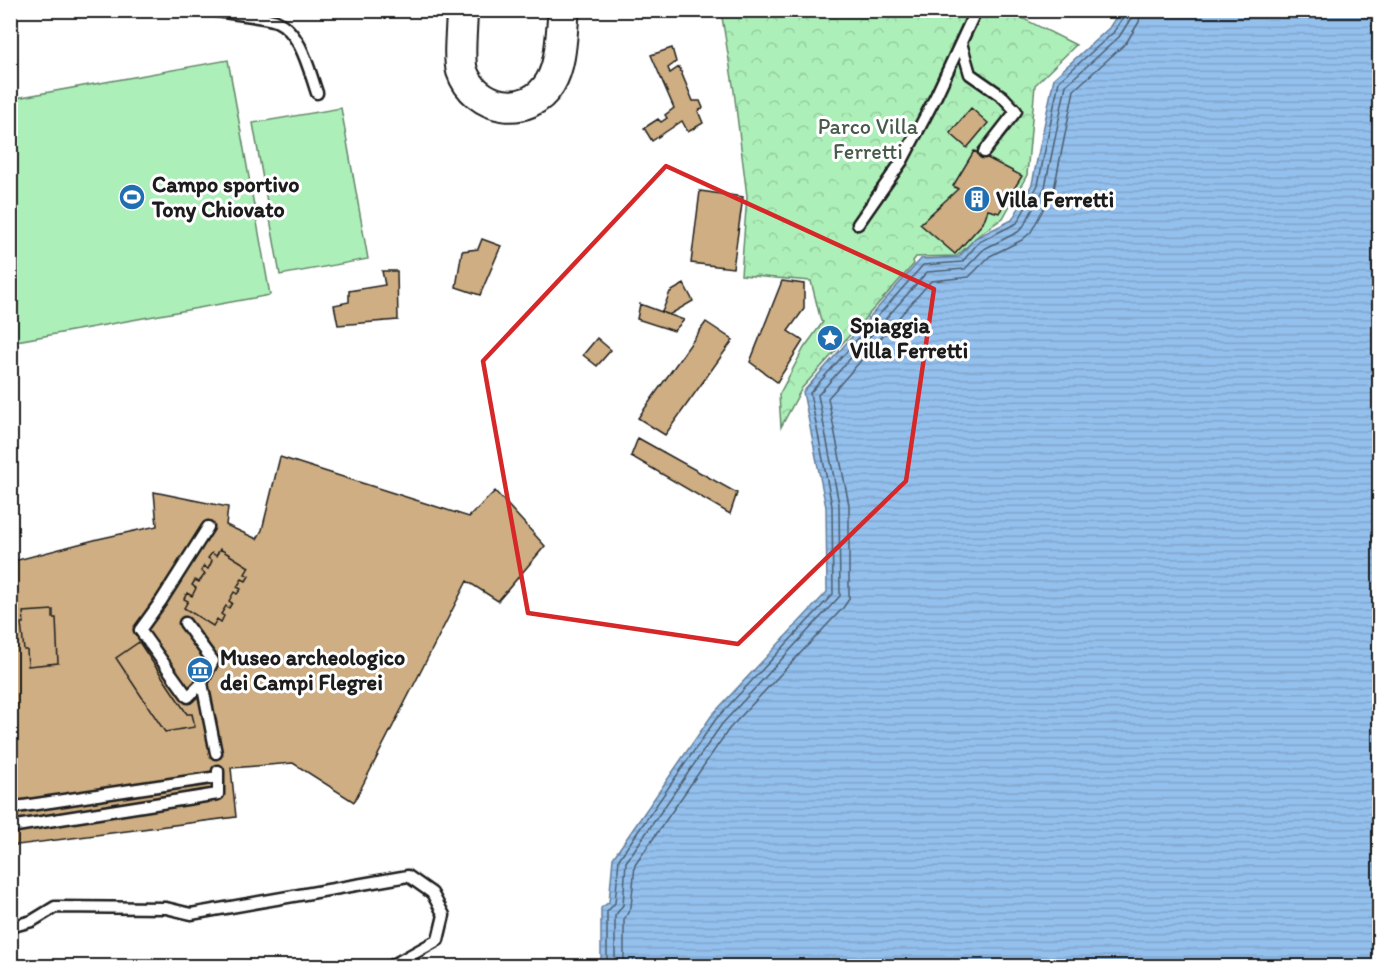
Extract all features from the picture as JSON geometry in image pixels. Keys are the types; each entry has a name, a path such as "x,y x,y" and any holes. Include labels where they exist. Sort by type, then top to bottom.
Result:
{"main road":[{"path":"462,10 461,68 467,83 477,95 492,104 508,106 524,104 538,96 549,85 556,69 564,10"}],"lane":[{"path":"212,10 274,20 284,26 301,47 317,93"},
{"path":"858,224 902,160 936,96 976,10"},
{"path":"961,43 970,74 1004,97 1016,111 984,152"},
{"path":"185,623 213,661 202,682 188,697 140,630 208,527"},
{"path":"202,682 216,753"},
{"path":"10,808 218,774 218,794 10,827"},
{"path":"10,927 32,921 55,907 166,908 191,914 408,876 432,893 444,915 438,940 390,966"}],"highlighted area":[{"path":"666,166 934,289 906,481 738,644 528,613 483,361"}],"green space":[{"name":"Parco Villa Ferretti","path":"721,11 1008,11 1076,45 1035,85 1027,175 1003,218 979,235 957,256 916,257 914,264 802,388 781,427 779,395 804,348 823,322 811,281 741,275 747,196"},
{"name":"Campo sportivo Tony Chiovato","path":"228,60 270,295 11,342 11,99"},
{"path":"341,108 368,259 280,275 253,123"}],"water":[{"path":"1120,11 1379,11 1379,966 601,966 601,908 609,902 613,858 712,715 827,592 826,507 803,392 921,259 959,257 975,238 1012,220 1032,184 1054,78 1109,28"}],"building":[{"path":"672,48 676,62 668,68 670,73 679,67 693,101 700,101 703,108 698,111 703,123 688,132 682,121 652,141 644,128 658,119 661,122 667,118 665,115 674,108 651,55"},
{"path":"971,108 988,123 967,148 950,133"},
{"name":"Villa Ferretti","path":"974,151 1022,176 999,213 988,210 983,223 955,254 920,224 958,189 953,186"},
{"path":"700,191 743,197 733,268 691,263"},
{"path":"482,239 501,246 480,295 456,287 462,251 478,249"},
{"path":"382,271 397,271 398,320 338,325 334,305 349,302 349,291 385,285"},
{"path":"782,281 804,284 804,309 788,331 803,341 777,382 750,362"},
{"path":"684,284 693,301 669,315 662,312 670,292"},
{"path":"640,304 684,320 674,331 637,319"},
{"path":"706,322 733,340 665,435 638,418"},
{"path":"597,338 611,350 597,366 583,355"},
{"path":"638,438 737,493 730,514 631,456"},
{"path":"280,457 469,517 495,491 545,546 498,601 467,581 354,802 293,763 231,768 236,817 10,846 10,562 157,526 154,492 228,507 226,525 257,539 262,530"},
{"path":"220,549 249,567 245,574 249,576 246,581 242,579 237,587 241,589 237,594 234,592 229,601 232,603 229,608 226,606 221,614 224,616 221,622 217,619 213,626 184,608 188,601 184,599 187,593 192,596 196,588 192,585 195,580 199,582 205,574 201,571 204,566 208,569 212,561 208,558 212,553 216,556"},
{"path":"53,610 53,618 56,618 58,663 28,666 21,623 24,623 23,612"},
{"path":"139,642 187,714 192,714 195,727 165,732 116,658"}],"place":[{"name":"Campo sportivo Tony Chiovato","path":"132,197"},
{"name":"Villa Ferretti","path":"977,199"},
{"name":"Spiaggia Villa Ferretti","path":"830,338"},
{"name":"Museo archeologico dei Campi Flegrei","path":"200,670"}]}
